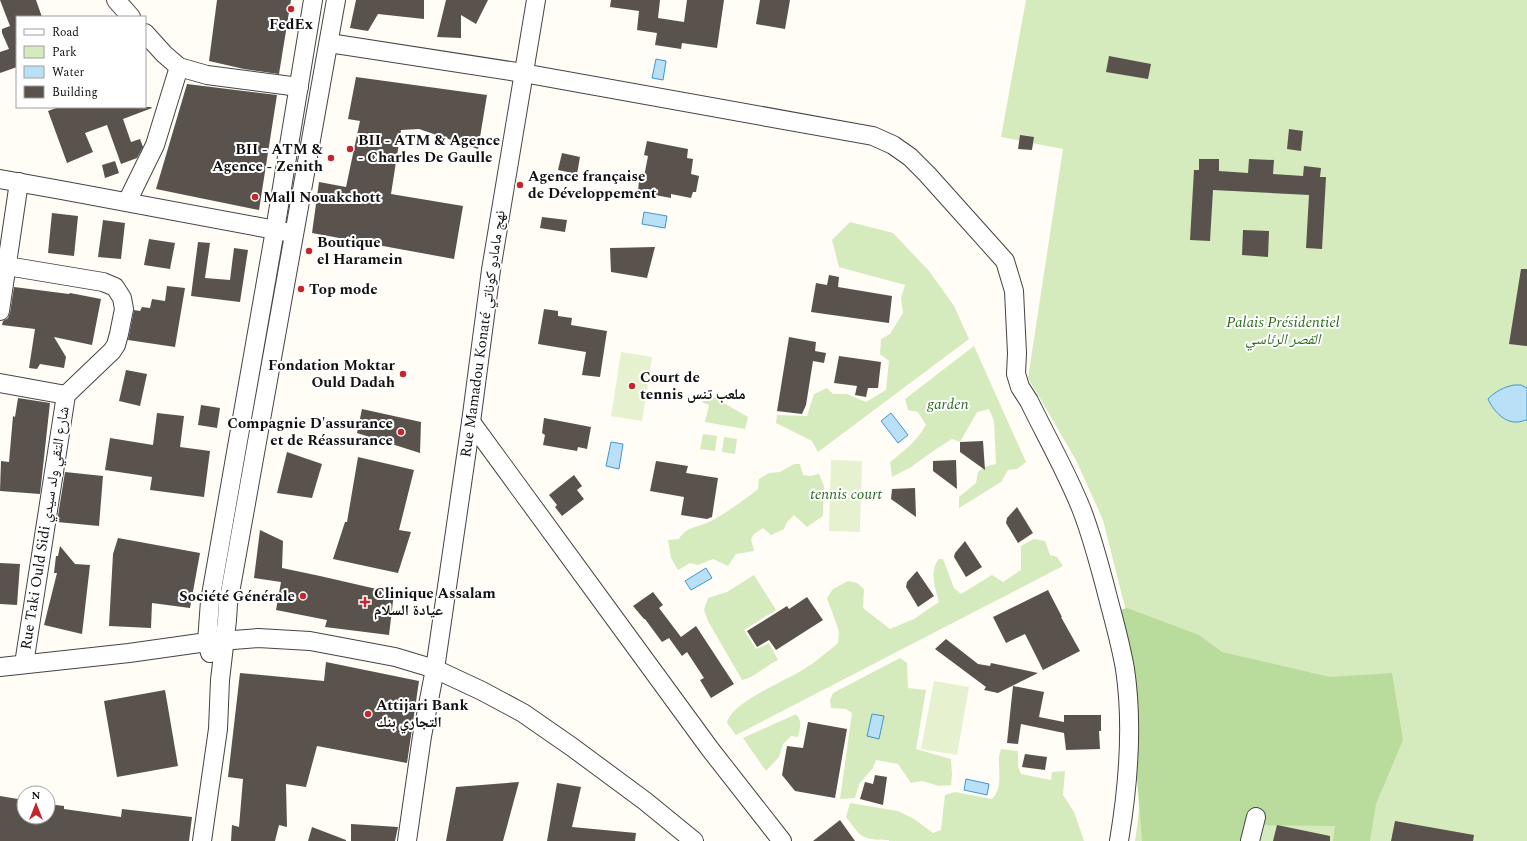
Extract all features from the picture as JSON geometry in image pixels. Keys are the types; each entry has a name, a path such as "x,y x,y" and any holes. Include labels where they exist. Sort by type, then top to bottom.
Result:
{"street":[{"path":"116,0 130,16"},
{"path":"216,641 210,602 276,230 313,0"},
{"path":"202,841 218,728 220,680 212,660 216,641 228,604 336,0"},
{"name":"Rue Mamadou Konaté نهج مامادو كوناتي","path":"407,841 422,736 436,669 491,270 536,0"},
{"path":"146,34 164,54 179,67 207,75 299,87"},
{"path":"329,43 523,73 873,136 894,145 910,157 927,174 1004,261 1014,291 1017,353 1016,374 1020,387 1029,401 1080,507 1092,538 1119,639 1125,670 1128,707 1128,737 1125,806 1119,841"},
{"path":"127,202 155,145 179,67"},
{"path":"0,180 19,182 294,234"},
{"path":"0,311 19,182"},
{"name":"Rue Taki Ould Sidi شارع التقي ولد سيدي","path":"7,266 103,282 115,287 122,298 124,309 116,345 66,395 24,664"},
{"path":"0,383 66,395"},
{"path":"471,422 710,749 782,841"},
{"path":"0,667 129,653 216,641 258,638 310,641 395,657 436,669 523,713 645,801 694,841"},
{"path":"1250,841 1256,817"}],"green space":[{"name":"Palais Présidentiel القصر الرئاسي","path":"1026,0 1527,0 1527,841 1135,841 1143,781 1134,643 1103,520 1076,460 1028,378 1063,149 1001,137"},
{"path":"850,222 893,233 929,271 954,306 969,339 818,452 812,441 776,423 777,415 807,416 814,394 827,388 833,394 847,394 866,402 886,390 889,361 880,354 881,339 890,334 903,313 901,298 905,285 839,267 832,240"},
{"name":"garden","path":"974,346 1026,462 1017,469 1008,470 1001,482 959,508 959,497 976,483 978,472 984,467 996,464 994,421 989,409 977,412 960,442 952,439 911,467 892,477 890,462 914,441 926,425 918,412 908,410 905,399"},
{"name":"Court de tennis ملعب تنس","path":"621,352 652,357 642,421 611,416"},
{"path":"705,392 748,417 745,429 705,422 709,405 702,402"},
{"path":"703,434 717,436 715,451 700,449"},
{"path":"724,437 737,439 735,454 722,452"},
{"name":"tennis court","path":"831,460 862,461 860,532 829,531"},
{"path":"794,464 800,464 803,475 810,476 819,474 824,486 823,516 807,527 794,515 787,522 784,529 771,535 763,528 754,534 751,539 754,551 736,554 728,566 713,559 698,565 690,563 678,570 671,558 668,540 679,539 690,529 719,517 758,489 759,479 769,473 780,472"},
{"path":"1034,539 1045,541 1050,555 1057,557 1063,566 736,735 727,723 731,715 738,707 760,693 796,674 838,643 839,631 827,598 833,589 848,581 857,583 864,589 863,608 890,629 914,619 939,602 934,580 934,569 939,559 943,559 954,588 961,594 992,575 1003,582 1021,570 1021,546"},
{"path":"754,575 776,610 744,630 756,649 769,643 778,660 747,679 742,680 708,621 704,610 708,598 727,592"},
{"path":"1127,608 1199,635 1222,652 1330,677 1392,673 1403,740 1376,804 1370,841 1333,841 1335,826 1254,825 1248,841 1142,841 1134,741 1116,611"},
{"path":"900,658 907,663 908,688 926,690 916,749 951,759 951,785 939,786 922,781 911,783 898,764 876,760 873,768 859,784 855,798 840,799 852,713 846,709 831,708 830,700 833,693"},
{"path":"934,681 969,687 957,755 921,749"},
{"path":"796,714 800,723 798,737 791,736 783,744 779,757 766,771 743,738"},
{"path":"1001,749 1018,751 1018,767 1021,774 1051,780 1052,772 1065,771 1063,795 1074,812 1084,841 889,841 867,838 859,834 846,817 850,803 898,811 914,819 933,833 941,830 945,795 955,792 992,799 995,795 999,787 999,759"}],"water":[{"path":"656,59 666,61 663,80 652,78"},
{"path":"644,212 667,216 665,228 642,224"},
{"path":"1514,385 1521,385 1527,388 1527,420 1512,422 1503,418 1488,399 1500,390"},
{"path":"891,413 908,435 898,443 881,421"},
{"path":"611,442 623,444 619,469 606,466"},
{"path":"706,568 712,578 691,590 685,581"},
{"path":"872,714 884,716 879,739 867,736"},
{"path":"966,779 989,784 987,795 964,790"}],"building":[{"path":"0,0 36,0 42,16 16,16 16,67 0,73 0,52 9,49 2,33 2,29 10,26"},
{"path":"217,0 291,0 279,74 244,69 209,61"},
{"path":"356,0 424,0 424,19 378,14 368,31 350,28"},
{"path":"446,0 488,0 476,24 461,15 461,38 437,37"},
{"path":"611,0 660,0 658,18 684,22 687,0 724,0 717,48 682,43 681,49 655,45 657,33 637,30 639,11 610,7"},
{"path":"760,0 790,0 785,29 756,24"},
{"path":"1109,56 1151,64 1148,79 1106,72"},
{"path":"356,77 487,95 478,149 419,129 401,130 391,194 463,206 454,259 312,233 319,182 346,187 360,121 348,119"},
{"path":"187,84 277,95 259,210 156,189"},
{"path":"56,108 152,108 123,119 131,142 140,139 143,147 137,158 121,164 107,125 85,133 93,152 67,163 48,111"},
{"path":"1289,129 1303,131 1301,151 1287,149"},
{"path":"1020,135 1034,137 1032,150 1018,149"},
{"path":"647,141 688,149 687,158 693,159 691,174 699,176 696,192 693,192 691,198 671,194 671,198 638,192 639,181 643,182 648,156 644,155"},
{"path":"562,153 580,157 577,174 558,170"},
{"path":"1199,159 1219,159 1219,171 1248,173 1249,159 1274,160 1273,174 1303,176 1304,166 1321,168 1320,177 1326,177 1322,249 1306,248 1309,195 1213,190 1210,241 1190,240 1194,170 1199,170"},
{"path":"115,161 119,173 105,178 102,165"},
{"path":"52,213 78,216 74,256 48,253"},
{"path":"542,217 567,220 565,232 540,228"},
{"path":"103,220 125,223 121,259 98,257"},
{"path":"1243,230 1269,231 1268,257 1242,255"},
{"path":"149,239 175,243 170,269 144,265"},
{"path":"198,242 210,243 205,278 230,280 234,248 248,250 240,302 191,296"},
{"path":"655,247 647,278 611,272 610,248"},
{"path":"1521,269 1527,269 1527,346 1509,344"},
{"path":"829,275 839,277 838,287 892,296 889,323 811,312 816,283 827,285"},
{"path":"167,286 185,288 175,347 128,340 134,310 140,311 142,307 150,308 152,299 165,301"},
{"path":"14,287 70,293 101,299 92,345 54,337 66,357 64,368 40,364 37,369 29,368 35,329 2,325 3,321 8,318 10,313"},
{"path":"544,309 558,311 558,316 572,318 571,325 607,331 600,377 582,375 586,352 538,344"},
{"path":"789,337 816,342 815,351 826,353 824,363 813,361 806,405 802,414 777,411"},
{"path":"839,356 881,362 878,388 868,388 866,397 855,395 857,386 834,383"},
{"path":"126,370 147,374 140,406 119,401"},
{"path":"18,398 50,403 40,494 0,491 1,461 9,462 13,416 15,417"},
{"path":"201,405 220,408 217,428 198,425"},
{"path":"362,409 421,422 420,453 357,433"},
{"path":"157,413 184,416 180,447 210,451 204,497 150,490 152,477 105,470 110,438 153,445"},
{"path":"544,418 591,427 587,449 578,447 577,451 543,445 545,435 542,433"},
{"path":"983,441 985,470 960,452 960,442"},
{"path":"287,452 322,464 312,498 277,493"},
{"path":"358,457 414,470 399,530 411,532 398,573 333,559 345,522 347,522"},
{"path":"956,460 957,489 933,471 933,461"},
{"path":"656,461 688,466 686,473 718,478 712,517 707,519 681,515 684,497 650,491"},
{"path":"65,472 103,476 99,526 57,522"},
{"path":"574,475 582,486 577,490 584,499 562,516 555,507 557,505 549,495"},
{"path":"915,488 916,517 891,499 892,489"},
{"path":"1017,507 1033,533 1018,543 1006,523 1007,518"},
{"path":"260,530 283,541 282,568 394,593 389,635 325,627 327,620 276,610 281,582 254,578"},
{"path":"118,538 200,553 190,608 152,603 151,628 109,626 113,554"},
{"path":"965,541 982,567 966,577 954,557 955,553"},
{"path":"60,546 75,564 90,565 82,634 44,625 57,573 54,573 56,556 58,556"},
{"path":"0,563 20,564 17,605 0,604"},
{"path":"917,571 934,596 918,607 906,587 907,582"},
{"path":"1048,590 1080,651 1043,670 1025,634 1006,643 993,617"},
{"path":"653,592 663,605 659,608 681,637 696,626 734,684 711,698 700,680 704,678 687,652 682,656 669,638 662,642 633,606"},
{"path":"807,597 823,620 776,650 769,640 757,647 747,631 787,606 789,609"},
{"path":"946,639 978,664 990,666 991,663 1038,673 998,693 984,690 986,687 935,649"},
{"path":"326,662 419,681 407,763 317,746 306,787 286,784 287,827 279,825 275,841 231,841 232,825 239,827 243,779 228,777 240,673 324,681"},
{"path":"1013,686 1044,692 1039,717 1064,722 1064,715 1101,715 1101,731 1099,731 1100,749 1066,750 1064,733 1021,724 1018,744 1007,743"},
{"path":"165,690 178,766 117,777 104,701"},
{"path":"808,722 847,729 835,798 795,791 782,775 787,746 803,748"},
{"path":"1025,754 1047,757 1045,770 1022,767"},
{"path":"875,775 887,777 883,805 860,799 865,782 873,784"},
{"path":"519,782 503,841 446,841 456,787"},
{"path":"557,783 581,787 572,827 636,833 635,841 547,841"},
{"path":"0,796 16,799 16,825 56,825 56,805 64,806 64,809 121,817 122,809 192,817 189,841 0,841"},
{"path":"840,820 855,841 813,841"},
{"path":"1395,821 1474,835 1473,841 1391,841"},
{"path":"351,824 398,827 395,841 351,841"},
{"path":"1277,825 1330,836 1330,841 1273,841"},
{"path":"312,827 346,840 346,841 308,841"}],"place":[{"name":"FedEx","path":"291,9"},
{"name":"BII - ATM & Agence - Charles De Gaulle","path":"350,149"},
{"name":"BII - ATM & Agence - Zenith","path":"331,158"},
{"name":"Agence française de Développement","path":"520,185"},
{"name":"Mall Nouakchott","path":"255,197"},
{"name":"Boutique el Haramein","path":"309,251"},
{"name":"Top mode","path":"301,289"},
{"name":"Fondation Moktar Ould Dadah","path":"403,374"},
{"name":"Court de tennis ملعب تنس","path":"632,386"},
{"name":"Compagnie D'assurance et de Réassurance","path":"401,432"},
{"name":"Société Générale","path":"303,596"},
{"name":"Clinique Assalam عيادة السلام","path":"365,602"},
{"name":"Attijari Bank التجاري بنك","path":"368,714"}]}
